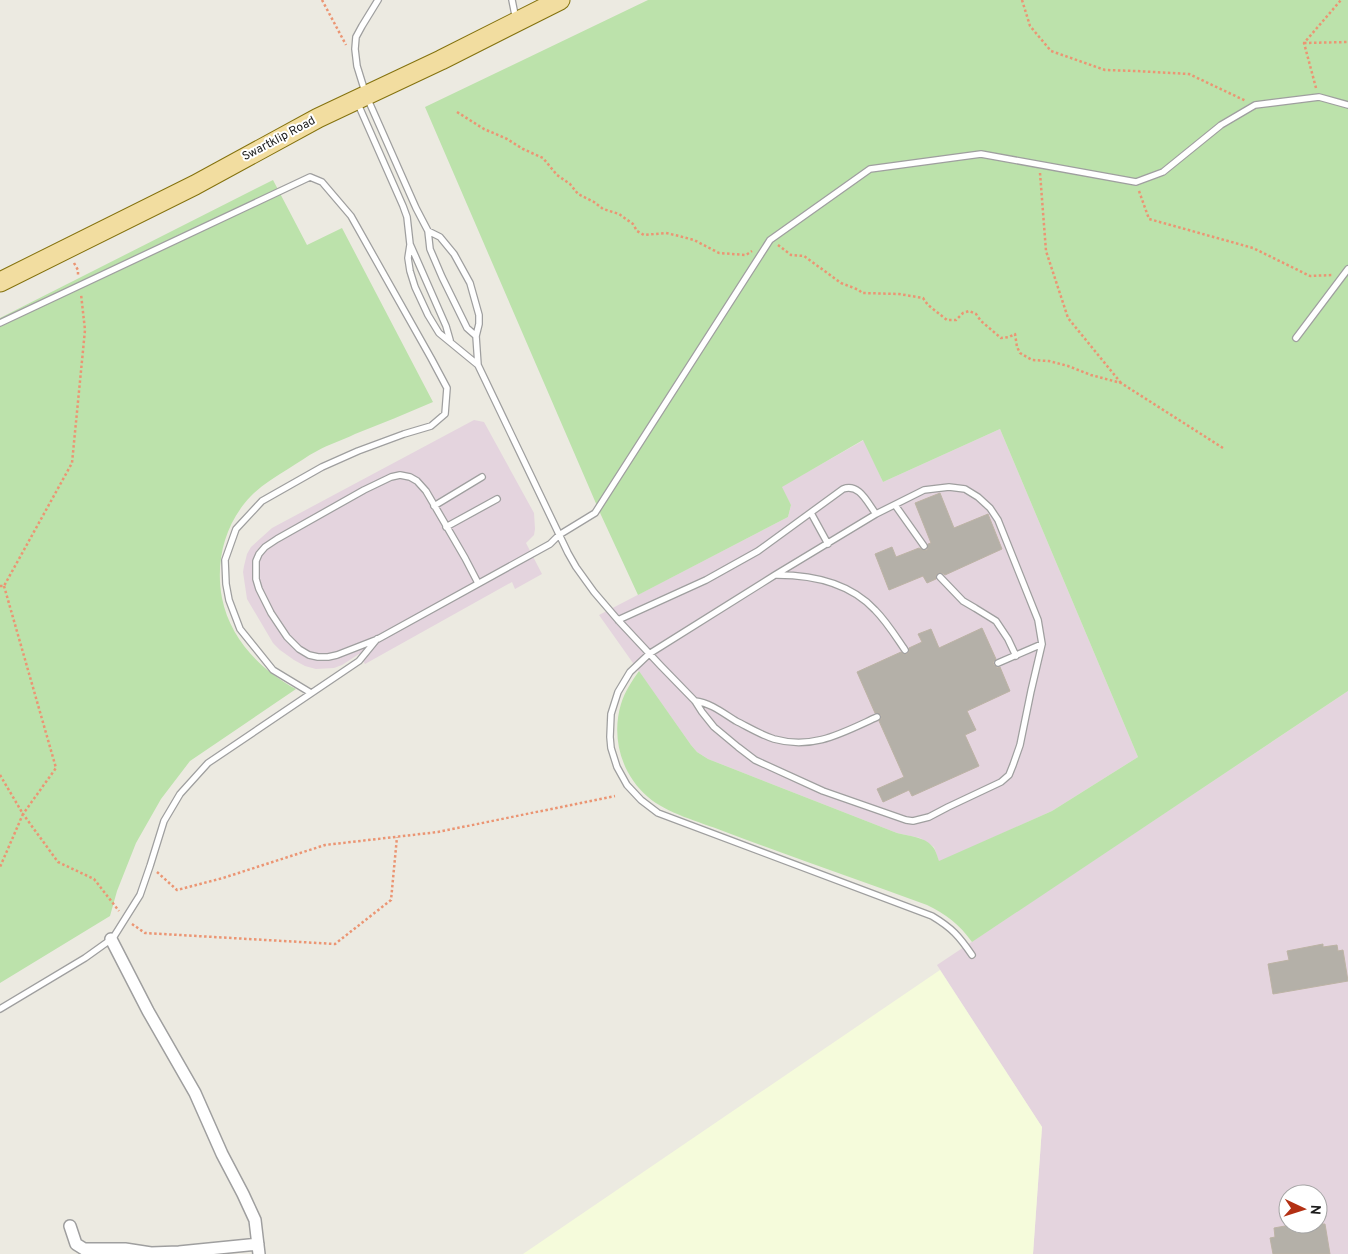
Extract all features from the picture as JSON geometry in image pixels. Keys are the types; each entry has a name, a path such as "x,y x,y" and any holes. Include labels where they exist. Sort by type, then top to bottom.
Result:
{"main road":[{"name":"Swartklip Road","path":"0,282 195,185 318,118 442,60 560,0"}],"street":[{"path":"70,1226 76,1244 84,1249 125,1249 160,1252 258,1249 255,1220 222,1154 195,1093 148,1011 111,939"}],"lane":[{"path":"378,0 356,37 355,49 361,98 407,217 410,244 409,264 415,287 424,308 439,332 478,365"},
{"path":"512,0 516,22"},
{"path":"478,583 426,491 417,481 400,475 391,477 364,490 277,539 265,547 256,561 256,579 259,589 271,613 287,637 299,649 309,655 328,657 378,639 550,544 559,535 596,513 770,240 870,170 981,154 1136,182 1162,172 1221,125 1255,105 1318,97 1348,105"},
{"path":"361,98 428,231 430,249 467,328 476,336"},
{"path":"0,323 310,177 322,182 351,216 447,388 445,414 431,426 358,451 322,467 262,501 236,528 225,560 229,600 240,629 273,670 311,693"},
{"path":"428,231 440,238 454,254 470,283 479,315 476,336 478,365 576,567 618,620 649,654 695,701 714,727 755,760 823,791 906,820 920,820 929,817 1000,782 1008,775 1020,745 1030,691 1042,644 1038,620 998,520 990,508 965,489 949,487 924,490 876,514 649,654 630,672 624,682 614,702 610,725 612,748 617,767 627,785 641,800 658,813 918,909 955,931 972,955"},
{"path":"410,244 446,326 450,340"},
{"path":"1296,338 1346,272"},
{"path":"434,506 482,477"},
{"path":"618,620 706,580 758,551 843,489 849,487 857,489 876,514"},
{"path":"446,527 497,499"},
{"path":"895,505 924,546"},
{"path":"811,513 828,544"},
{"path":"775,575 817,578 835,583 850,591 876,610 905,650"},
{"path":"940,577 963,601 996,621 1016,656"},
{"path":"0,1009 85,958 113,938 140,895 164,821 180,794 208,763 359,661 378,639"},
{"path":"998,663 1042,644"},
{"path":"695,701 705,702 735,720 772,738 799,743 815,742 834,736 877,717"}],"path":[{"path":"322,0 358,66"},
{"path":"1022,0 1030,26 1051,50 1106,70 1189,74 1255,105"},
{"path":"1304,43 1341,0"},
{"path":"1304,43 1348,42"},
{"path":"1304,43 1318,97"},
{"path":"457,112 484,129 543,158 578,194 603,209 619,214 644,235 666,233 694,240 719,253 746,255 770,240 791,255 804,256 840,283 862,293 899,294 923,298 928,305 948,320 956,320 962,313 969,311 976,314 981,321 1001,338 1009,338 1015,334 1020,353 1032,360 1049,361 1121,383 1223,448"},
{"path":"1040,164 1046,251 1068,318 1121,383"},
{"path":"1136,182 1149,219 1253,248 1310,276 1346,272"},
{"path":"0,586 4,586 72,463 85,330 78,270 66,249"},
{"path":"0,775 23,814 0,867"},
{"path":"150,866 177,890 223,878 325,845 438,832 614,796"}],"shaded area":[{"path":"474,420 484,422 534,513 534,535 526,543 542,574 515,589 512,582 365,664 359,654 334,668 316,669 305,666 280,650 273,643 247,599 243,572 247,554 251,547 272,528"},
{"path":"1000,429 1138,757 1052,811 939,862 934,847 920,838 897,833 708,759 697,752 599,615 788,517 791,505 781,487 864,440 883,482"},
{"path":"1348,691 1348,1254 1033,1254 1042,1127 937,965"},
{"path":"940,970 1042,1127 1033,1254 523,1254"}],"green space":[{"path":"648,0 1348,0 1348,691 972,942 963,930 940,912 927,905 694,821 664,808 655,803 639,788 625,766 618,742 618,717 625,695 639,671 691,745 697,752 708,759 897,833 916,837 929,843 939,861 1052,811 1138,757 1000,429 883,482 863,440 782,487 791,505 788,517 638,595 601,515 425,107"},
{"path":"273,180 307,245 342,228 433,402 313,453 264,485 242,507 229,530 221,557 220,584 226,613 240,640 259,663 296,689 190,761 161,799 136,843 117,891 110,916 0,983 0,318"}],"building":[{"path":"940,493 954,528 988,514 1002,549 945,575 938,573 936,579 927,583 923,576 889,590 875,554 892,547 896,557 919,548 927,550 928,544 931,543 915,503"},
{"path":"982,628 996,659 993,662 994,665 997,668 1000,667 1010,691 967,711 976,730 965,735 979,766 912,796 909,790 883,802 877,789 904,777 879,721 881,715 875,713 857,672 901,652 907,654 909,648 922,642 918,634 931,629 939,648"},
{"path":"1323,944 1323,947 1337,945 1338,951 1343,950 1348,981 1273,994 1268,964 1289,960 1287,951"},
{"path":"1278,1227 1278,1234 1327,1234 1330,1254 1273,1254 1270,1238 1275,1237 1274,1228"}]}
